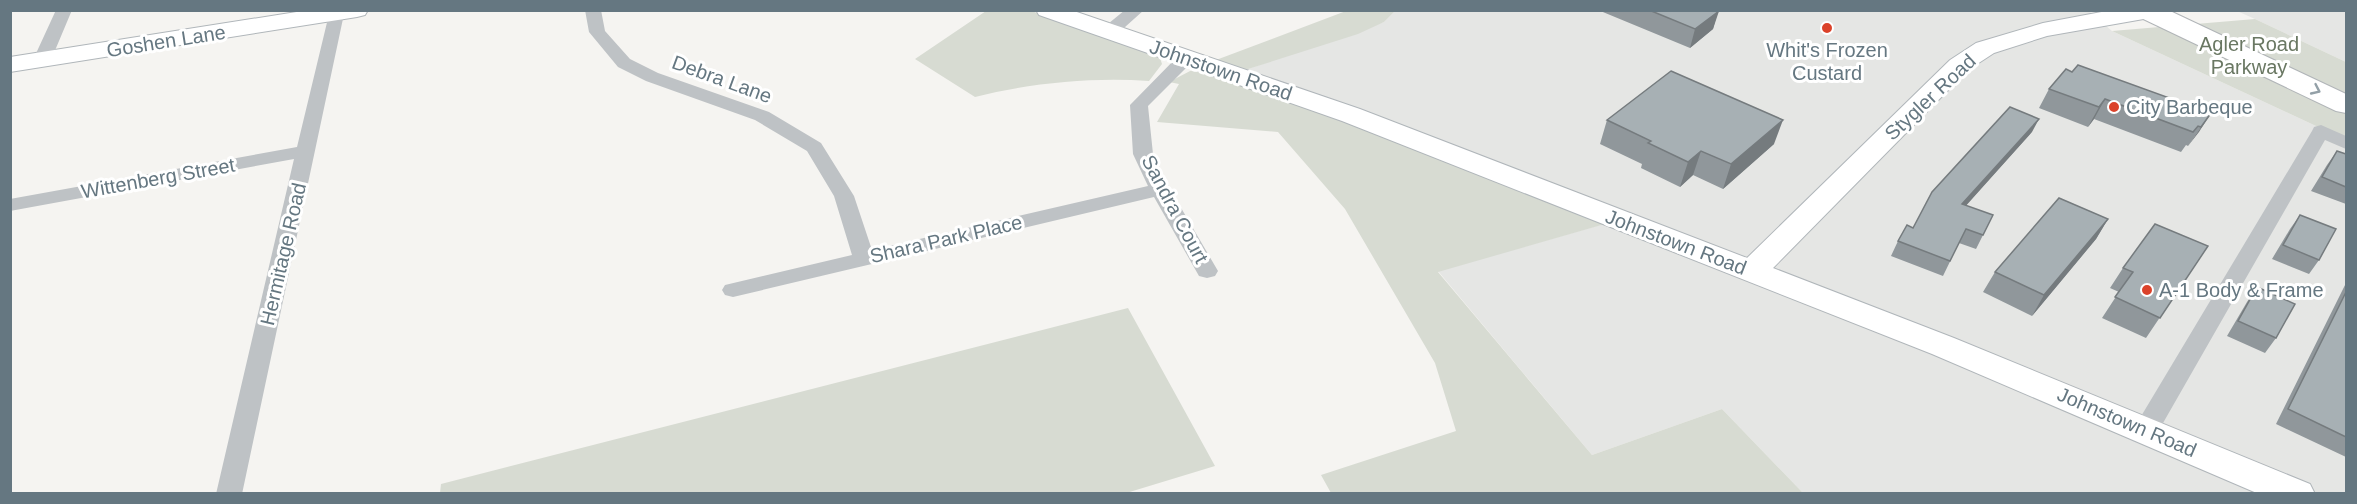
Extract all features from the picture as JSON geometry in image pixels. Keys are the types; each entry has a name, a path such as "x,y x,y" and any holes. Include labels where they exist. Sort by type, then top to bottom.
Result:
{"highway":[{"path":"2190,10 2346,82"},
{"path":"2150,11 2346,105"}],"main road":[{"name":"Johnstown Road","path":"1047,10 1351,115 1943,346 2297,494"},
{"name":"Stygler Road","path":"1752,271 1959,65 1984,48 2043,30 2150,11"},
{"name":"Goshen Lane","path":"10,65 346,12"}],"street":[{"path":"42,60 64,10"},
{"name":"Debra Lane","path":"593,10 597,32 624,63 652,77 762,116 814,147 844,196 864,258"},
{"path":"1109,32 1136,10"},
{"name":"Hermitage Road","path":"229,494 306,151 346,12"},
{"name":"Sandra Court","path":"1186,58 1139,105 1143,154 1160,189 1208,271"},
{"path":"2146,430 2321,131 2346,143"},
{"name":"Wittenberg Street","path":"10,205 306,151"},
{"name":"Shara Park Place","path":"733,290 1160,189"}],"shaded area":[{"path":"1395,11 2089,11 2112,31 2346,140 2346,493 1803,493 1722,409 1592,455 1438,271 1604,224 1245,70 1384,22"},
{"path":"2237,11 2346,11 2346,62 2255,19"}],"green space":[{"path":"1029,10 1160,58 1162,64 1149,81 1062,82 975,97 915,59 986,11"},
{"path":"1346,11 1395,11 1384,22 1358,34 1245,70 1216,60"},
{"name":"Agler Road Parkway","path":"2255,19 2346,62 2346,140 2112,31"},
{"path":"1192,70 1315,108 1605,224 1438,272 1592,455 1722,409 1803,493 1331,493 1321,475 1456,431 1435,363 1345,209 1278,132 1157,122 1179,84 1169,82"},
{"path":"1128,308 1215,466 1123,494 440,493 441,484"}],"building":[{"path":"1649,10 1718,10 1719,11 1695,29"},
{"path":"2078,65 2211,113 2201,127 2198,126 2193,132 2105,99 2099,107 2049,89 2066,69 2072,72"},
{"path":"1671,71 1783,120 1731,164 1701,151 1688,162 1607,120"},
{"path":"2010,107 2039,119 1962,204 1993,215 1983,235 1966,229 1950,261 1898,241 1907,225 1913,228 1932,192"},
{"path":"2337,151 2346,154 2346,187 2322,177"},
{"path":"2059,198 2108,219 2044,295 1995,272"},
{"path":"2300,215 2336,229 2319,260 2283,245"},
{"name":"A-1 Body & Frame","path":"2155,224 2208,246 2160,318 2115,297 2133,272 2123,268"},
{"path":"2257,287 2295,304 2276,338 2238,321"},
{"path":"2346,292 2346,437 2288,409"}],"place":[{"name":"Whit's Frozen Custard","path":"1827,28"},
{"name":"City Barbeque","path":"2114,107"},
{"name":"A-1 Body & Frame","path":"2147,290"}]}
